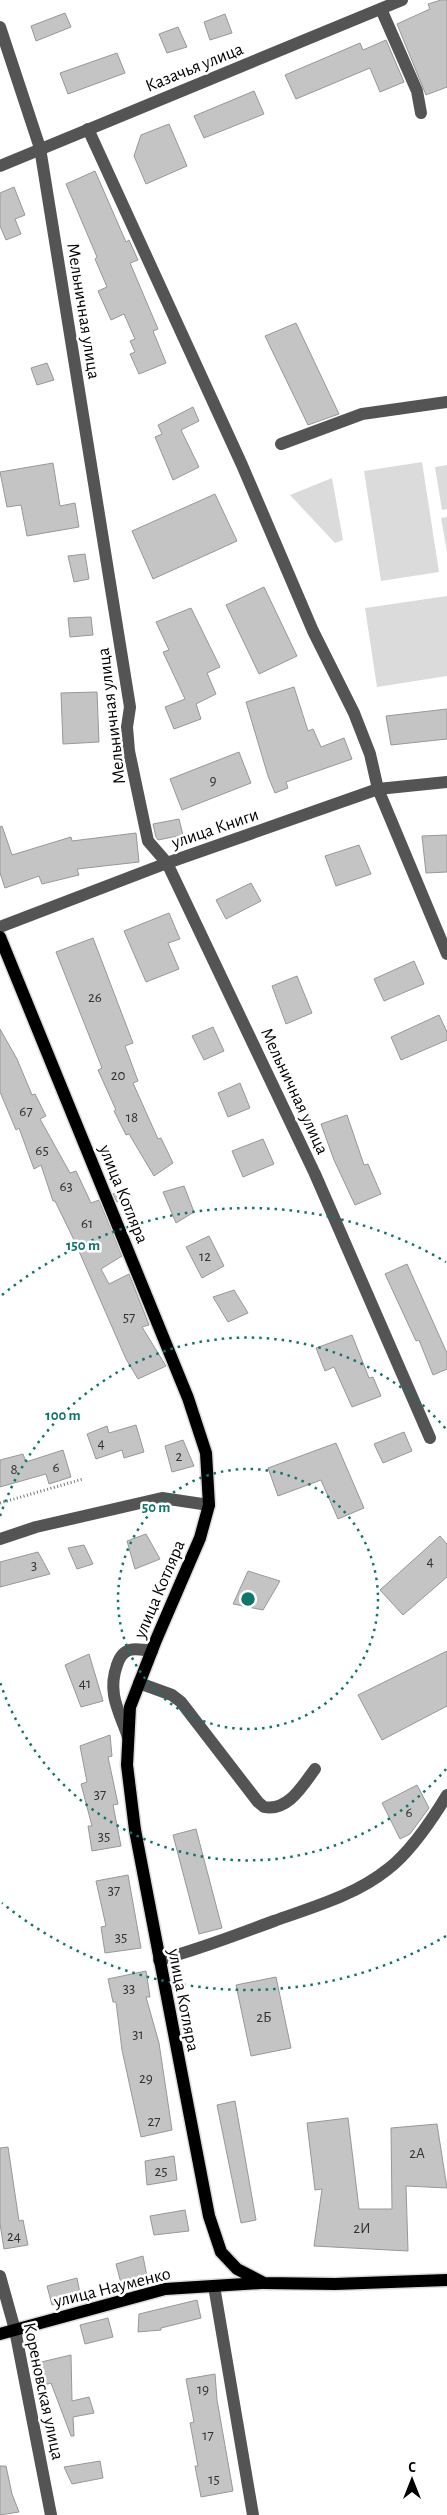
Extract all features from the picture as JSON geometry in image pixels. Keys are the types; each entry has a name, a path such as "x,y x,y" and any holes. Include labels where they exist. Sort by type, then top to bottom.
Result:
{"main road":[{"name":"улица Котляра","path":"0,937 188,1398 206,1453 209,1505 200,1538 130,1707 127,1765 135,1830 159,1960 209,2216 221,2252"},
{"name":"улица Науменко","path":"221,2252 237,2269 264,2283"},
{"name":"улица Науменко","path":"0,2334 165,2289 264,2283 335,2284 447,2280"}],"street":[{"name":"Казачья улица","path":"0,166 402,0"},
{"path":"381,10 417,91 421,113"},
{"name":"Мельничная улица","path":"0,27 40,148 130,707 127,727 129,751 148,841 167,863 315,1174 430,1438"},
{"path":"88,129 242,465 313,631 354,713 370,754 378,789 447,954"},
{"path":"281,444 362,414 447,402"},
{"name":"улица Книги","path":"0,927 167,863 378,789 447,782"},
{"path":"0,1539 36,1527 162,1498 209,1505"},
{"path":"128,1738 112,1690 112,1679 118,1662 125,1651 134,1648 152,1651"},
{"path":"139,1683 172,1695 181,1702 258,1802 264,1807 282,1805 298,1792 315,1768"},
{"path":"159,1960 185,1954 320,1904 364,1885 395,1864 438,1811 447,1795"},
{"name":"Кореновская улица","path":"0,2276 15,2330 51,2515"},
{"path":"214,2286 253,2515"}],"path":[{"path":"0,1503 83,1478"}],"shaded area":[{"path":"422,462 439,572 381,581 364,471"},
{"path":"447,465 447,509 442,510 435,467"},
{"path":"332,478 343,540 335,543 290,495"},
{"path":"447,517 447,552 441,518"},
{"path":"447,596 447,676 377,687 365,608"}],"building":[{"path":"447,0 447,87 426,95 397,24 430,9 428,4"},
{"path":"65,13 71,27 36,41 31,26"},
{"path":"225,14 232,33 210,40 204,22"},
{"path":"178,27 187,47 167,53 159,34"},
{"path":"386,40 404,82 380,92 370,68 296,99 285,75 360,43 363,50"},
{"path":"117,53 125,73 68,94 60,73"},
{"path":"254,91 264,114 204,138 194,116"},
{"path":"169,124 187,166 146,184 134,156 141,135"},
{"path":"95,171 126,242 129,240 138,260 130,263 158,329 153,331 166,363 139,374 130,354 135,352 130,341 135,339 124,314 111,320 98,291 107,287 95,259 97,257 66,184"},
{"path":"14,187 25,215 15,219 21,234 6,240 0,226 0,193"},
{"path":"296,323 339,414 308,425 265,336"},
{"path":"47,363 54,380 37,385 31,368"},
{"path":"193,407 199,421 181,430 199,467 173,480 155,437 162,434 158,425"},
{"path":"53,463 60,506 75,503 79,527 27,536 21,505 7,507 0,472"},
{"path":"215,494 237,541 153,579 132,531"},
{"path":"85,554 89,579 74,582 68,556"},
{"path":"264,587 297,656 259,674 226,605"},
{"path":"191,608 220,667 207,673 216,694 196,704 201,719 174,729 165,707 185,699 163,652 169,650 156,622"},
{"path":"91,617 93,635 70,637 68,618"},
{"path":"294,687 308,731 313,729 321,747 344,738 352,759 286,782 288,788 275,793 268,776 246,702"},
{"path":"97,692 99,742 63,744 61,693"},
{"path":"447,709 447,739 391,745 386,716"},
{"path":"239,752 251,783 182,810 170,779"},
{"path":"179,819 183,835 158,840 153,824"},
{"path":"2,826 12,855 71,837 72,841 136,833 139,862 77,869 79,875 42,884 39,876 5,888 0,873 0,827"},
{"path":"447,835 447,872 426,873 422,836"},
{"path":"359,845 371,874 336,886 325,856"},
{"path":"251,883 261,901 226,919 216,900"},
{"path":"169,913 180,939 168,943 179,969 146,982 124,931"},
{"path":"93,938 133,1043 125,1046 138,1081 133,1083 158,1139 161,1138 173,1163 154,1176 129,1134 126,1135 114,1111 116,1110 98,1070 102,1068 56,952"},
{"path":"414,961 424,984 384,1001 374,979"},
{"path":"297,976 312,1013 286,1024 272,986"},
{"path":"439,1015 447,1032 447,1040 401,1060 391,1037"},
{"path":"213,1027 224,1051 204,1060 192,1036"},
{"path":"0,1029 17,1059 32,1095 35,1094 46,1116 40,1119 70,1173 76,1171 91,1203 99,1200 122,1256 101,1269 109,1284 129,1274 149,1325 142,1327 166,1366 138,1379 126,1359 75,1242 55,1201 53,1201 41,1165 34,1169 19,1128 16,1130 0,1092"},
{"path":"240,1083 250,1108 228,1117 218,1093"},
{"path":"347,1115 364,1165 368,1164 381,1194 355,1205 334,1160 321,1124"},
{"path":"263,1139 274,1164 243,1177 232,1151"},
{"path":"184,1186 194,1212 176,1223 163,1192"},
{"path":"120,1191 124,1197 117,1202 113,1194"},
{"path":"209,1236 224,1266 202,1278 186,1247"},
{"path":"407,1264 447,1353 447,1369 433,1375 419,1340 416,1341 385,1274"},
{"path":"234,1290 248,1313 228,1322 213,1297"},
{"path":"352,1335 369,1378 373,1377 381,1396 352,1407 334,1367 325,1371 316,1348"},
{"path":"136,1425 144,1452 124,1458 122,1450 96,1459 87,1434 107,1426 109,1433"},
{"path":"404,1432 412,1451 383,1463 374,1444"},
{"path":"183,1440 194,1466 172,1472 165,1446"},
{"path":"336,1443 364,1508 338,1519 321,1480 278,1496 268,1468"},
{"path":"63,1450 71,1477 49,1484 46,1474 0,1487 0,1460 23,1454 26,1462"},
{"path":"146,1534 160,1559 135,1569 127,1541"},
{"path":"440,1536 447,1544 447,1577 403,1615 380,1590"},
{"path":"84,1545 93,1564 77,1569 68,1548"},
{"path":"38,1552 50,1574 0,1587 0,1562"},
{"path":"248,1571 280,1581 263,1610 233,1604"},
{"path":"447,1651 447,1706 382,1740 358,1695"},
{"path":"89,1654 103,1701 81,1707 65,1665"},
{"path":"110,1735 112,1756 108,1757 118,1804 113,1805 121,1846 92,1851 88,1826 92,1826 81,1784 87,1782 80,1746"},
{"path":"417,1785 429,1808 410,1834 400,1839 382,1803"},
{"path":"196,1829 222,1928 199,1934 173,1835"},
{"path":"128,1875 141,1948 105,1953 101,1927 106,1926 96,1881"},
{"path":"146,1971 150,1997 146,1997 159,2043 172,2130 141,2137 122,2050 116,2002 113,2002 108,1979"},
{"path":"276,1977 291,2048 251,2056 236,1985"},
{"path":"235,2101 256,2220 241,2223 217,2105"},
{"path":"348,2118 359,2209 392,2209 391,2128 437,2124 447,2188 406,2186 408,2251 314,2246 322,2189 315,2190 307,2123"},
{"path":"8,2147 19,2221 23,2220 28,2245 4,2249 0,2224 0,2148"},
{"path":"174,2156 177,2180 147,2185 145,2161"},
{"path":"185,2210 189,2231 154,2235 150,2216"},
{"path":"143,2256 147,2277 121,2283 116,2264"},
{"path":"77,2278 81,2298 52,2305 47,2286"},
{"path":"197,2300 201,2318 161,2328 161,2330 138,2332 139,2314"},
{"path":"108,2318 113,2337 85,2344 80,2325"},
{"path":"71,2355 72,2401 89,2397 94,2413 73,2417 74,2436 71,2436 51,2383 44,2385 37,2363"},
{"path":"215,2374 217,2400 233,2491 201,2497 195,2466 198,2466 190,2423 194,2422 186,2379"},
{"path":"100,2461 103,2478 72,2484 64,2467"},
{"path":"0,2466 6,2466 12,2494 19,2512 0,2515"}]}
